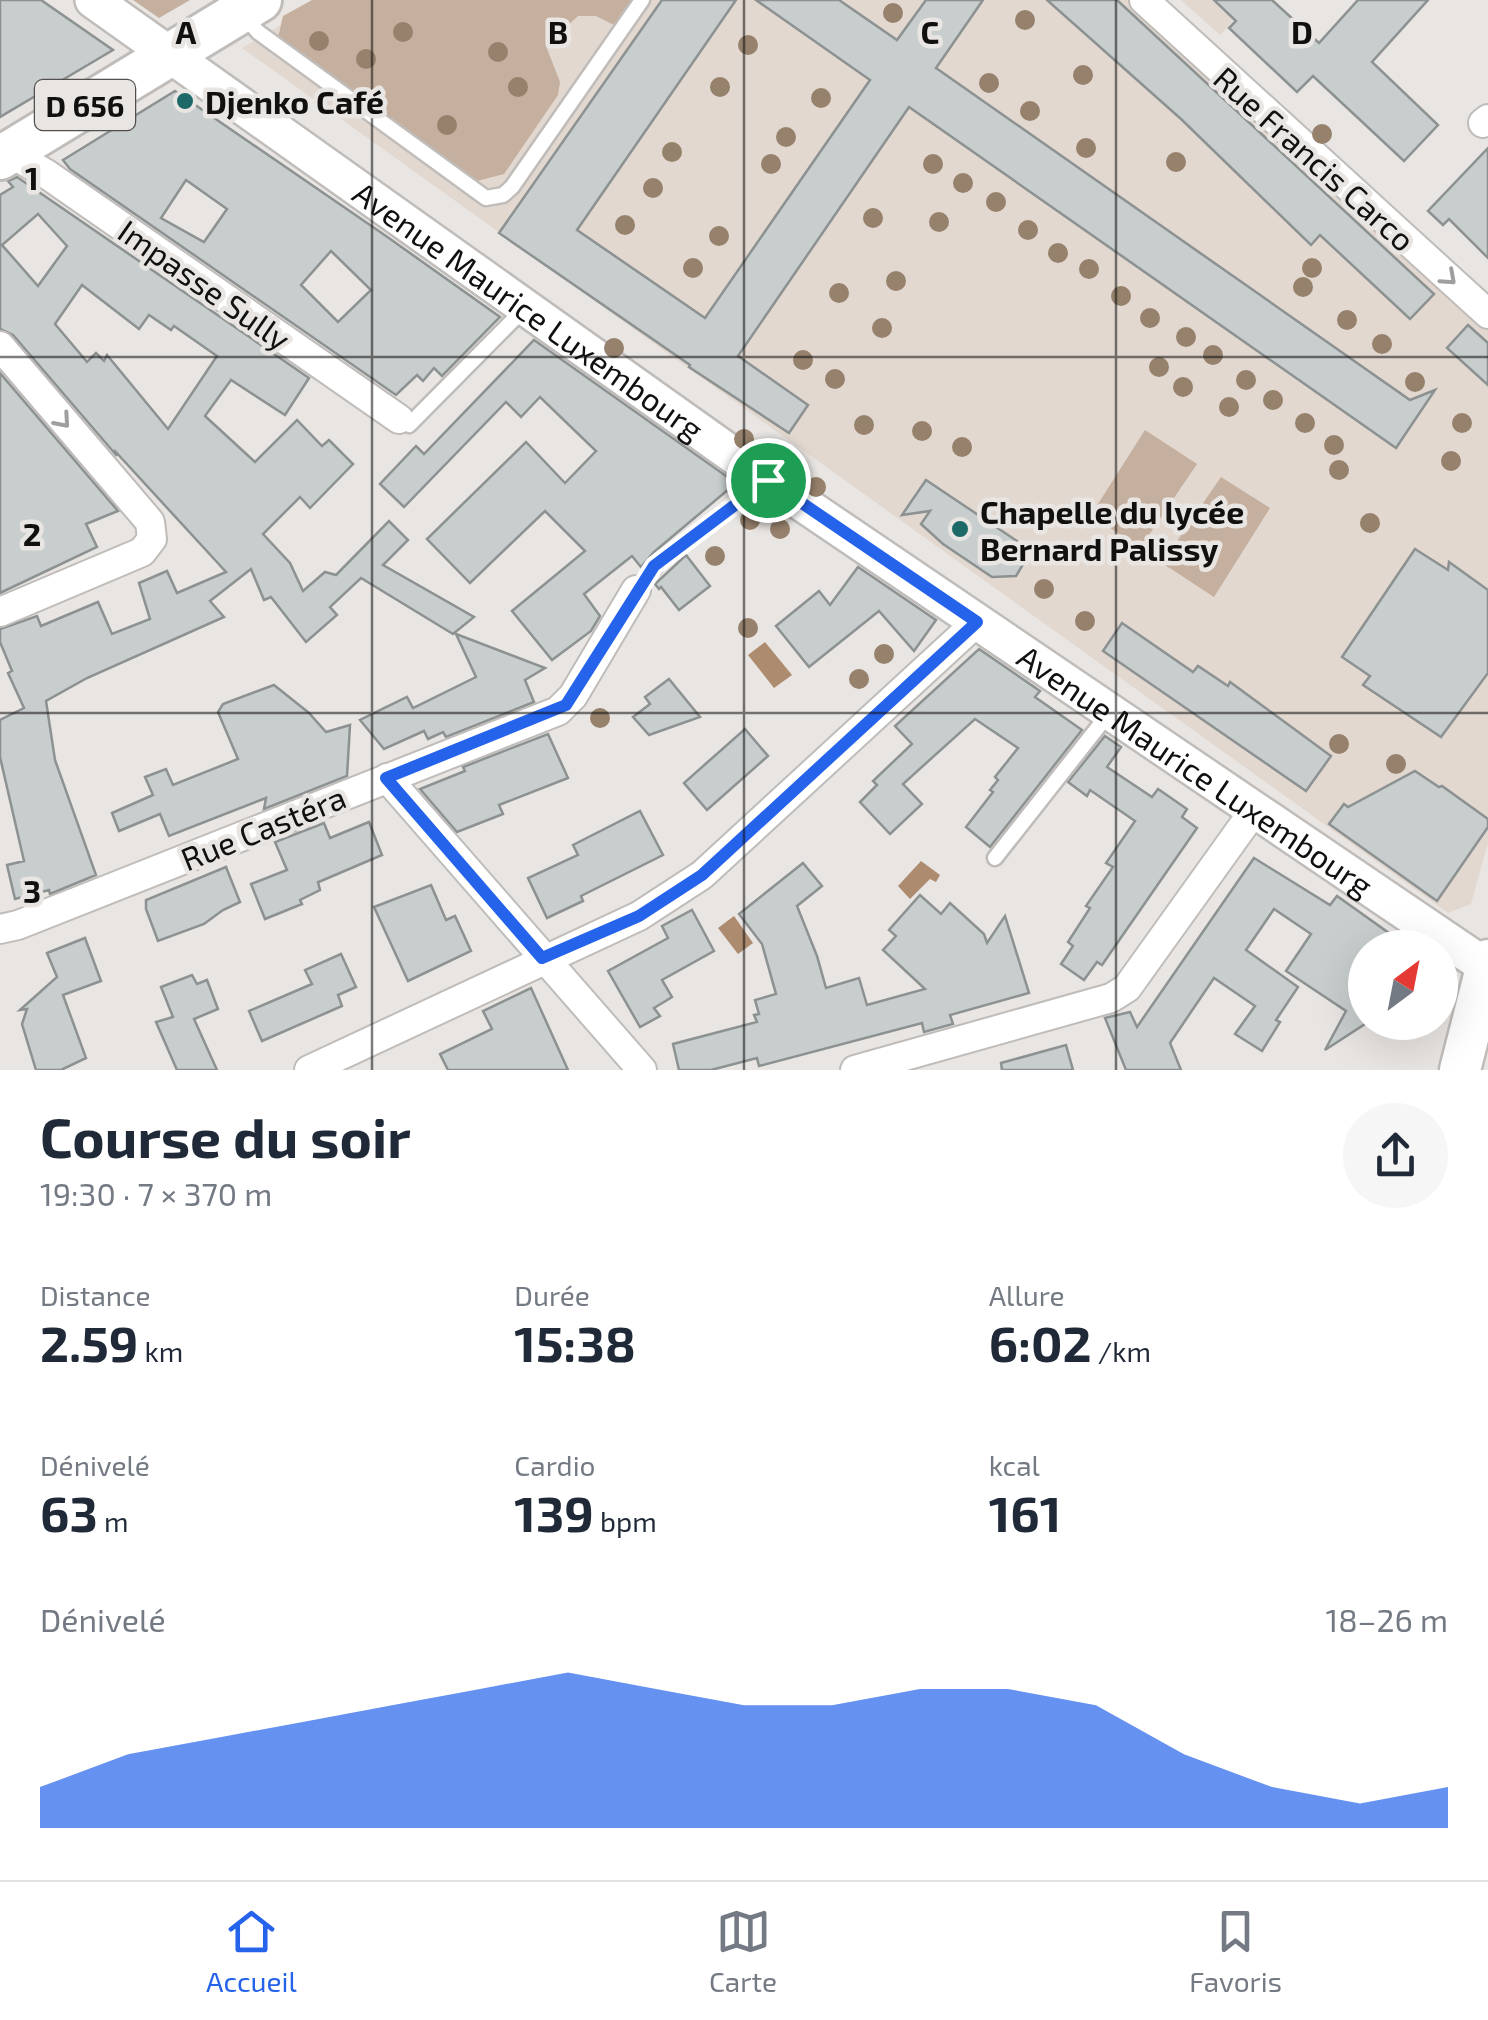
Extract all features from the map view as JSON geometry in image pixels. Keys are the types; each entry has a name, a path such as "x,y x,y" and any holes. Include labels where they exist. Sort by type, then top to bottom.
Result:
{"main road":[{"name":"D 656","path":"3,152 251,6"},
{"path":"1460,1070 1487,965"}],"street":[{"name":"Avenue Maurice Luxembourg","path":"94,0 768,480 1487,965"},
{"name":"Rue Francis Carco","path":"1144,0 1488,314"},
{"name":"Impasse Sully","path":"3,152 61,184 399,419"},
{"path":"0,346 150,522 152,530 150,544 142,552 0,612"},
{"name":"Rue Castéra","path":"0,930 558,710 573,696 636,590"},
{"path":"309,1070 639,916 702,875 977,622"},
{"path":"386,778 642,1070"},
{"path":"855,1070 1111,998 1127,988 1256,808"}],"lane":[{"path":"251,6 258,32 486,198 503,195 512,187 642,0"},
{"path":"399,419 409,425 524,309"},
{"path":"636,590 661,560 768,480"},
{"path":"995,858 1111,712"}],"shaded area":[{"path":"133,0 190,0 159,18"},
{"path":"312,0 631,0 614,25 596,16 578,16 546,46 560,82 558,95 504,174 477,181 278,38 283,16"},
{"path":"323,0 1130,0 1488,326 1488,843 1471,904 1448,913 242,48"},
{"path":"1181,0 1252,0 1220,35"},
{"path":"1145,430 1197,464 1140,548 1091,515"},
{"path":"1221,477 1270,508 1214,597 1162,563"},
{"path":"765,642 792,675 774,688 748,655"},
{"path":"921,861 940,875 936,882 930,879 910,899 898,886"},
{"path":"734,916 753,943 738,954 718,928"}],"building":[{"path":"0,0 41,0 113,50 0,117"},
{"path":"662,0 736,0 577,230 705,318 870,80 756,0 839,0 897,40 926,0 983,0 936,68 1410,400 1435,390 1396,448 909,107 738,356 808,405 789,433 499,233"},
{"path":"1047,0 1117,0 1434,294 1410,319 1320,235 1311,245 1181,119"},
{"path":"1214,0 1272,0 1319,43 1358,0 1428,0 1372,62 1438,125 1404,161 1313,76 1297,92 1229,28 1236,21"},
{"path":"175,91 500,317 442,376 434,368 423,381 417,375 396,395 70,169 63,160","holes":["186,180 227,209 204,242 161,218","331,251 371,290 338,322 301,285"]},
{"path":"1488,148 1488,258 1449,219 1443,225 1428,211"},
{"path":"17,177 309,378 285,415 231,380 205,416 255,462 297,420 322,446 329,440 353,464 310,508 300,497 263,534 290,563 303,591 325,572 336,575 389,521 408,540 383,565 474,617 453,634 361,578 330,607 337,615 306,642 271,597 264,600 251,569 210,601 224,617 87,678 46,701 55,760 96,875 50,894 49,890 15,899 7,865 24,861 0,757 0,720 24,708 8,673 12,671 0,642 0,629 37,616 41,626 98,602 112,634 150,619 139,583 167,571 177,593 226,572 114,450 117,456 13,335 0,329 0,195 13,187 8,181","holes":["38,214 67,246 38,286 2,245","82,285 139,329 149,315 171,330 174,326 217,356 168,429 107,355 104,361 96,353 87,362 55,324"]},
{"path":"1468,325 1488,343 1488,385 1447,348"},
{"path":"534,340 736,483 641,567 632,556 584,594 600,616 591,631 552,660 512,611 585,551 545,511 470,583 427,539 526,442 565,483 596,451 540,397 521,417 506,402 404,507 380,484 416,446 424,454"},
{"path":"0,373 118,511 86,524 97,547 0,593"},
{"name":"Chapelle du lycée Bernard Palissy","path":"926,480 1017,541 1012,551 1025,561 1016,576 992,577 943,544 921,524 930,511 902,515"},
{"path":"1415,549 1448,570 1449,562 1488,590 1488,673 1441,737 1363,685 1370,676 1342,657"},
{"path":"686,555 710,586 679,610 655,584"},
{"path":"858,567 936,620 914,651 879,611 809,667 776,626 819,591 830,605"},
{"path":"1122,623 1193,672 1198,666 1228,686 1230,682 1331,756 1306,791 1103,651"},
{"path":"456,634 545,668 525,680 534,702 446,737 443,732 428,739 424,731 384,749 360,720 407,697 413,708 476,677"},
{"path":"979,649 1040,691 1035,697 1082,730 990,847 966,827 993,792 990,790 998,780 995,777 1018,748 975,719 903,784 922,804 890,834 860,802 877,785 873,781 912,744 895,726"},
{"path":"669,679 700,717 649,735 633,717 650,704 645,697"},
{"path":"274,685 326,732 350,725 347,776 264,809 266,798 169,836 160,814 119,831 112,813 153,795 145,777 166,769 173,785 238,759 218,712 223,704"},
{"path":"745,729 768,756 707,810 684,783"},
{"path":"548,734 568,778 499,805 503,814 457,832 420,789 465,771 463,767"},
{"path":"1105,736 1121,747 1107,767 1152,797 1158,789 1187,809 1182,817 1197,828 1102,965 1097,962 1084,980 1061,964 1073,946 1068,942 1090,908 1086,906 1113,867 1106,863 1135,821 1090,790 1087,796 1068,782"},
{"path":"1415,771 1488,819 1488,827 1437,901 1329,824 1344,804 1348,807"},
{"path":"640,811 663,855 581,896 583,901 547,918 528,878 578,855 573,845"},
{"path":"369,822 382,855 318,882 320,890 300,900 302,904 265,919 251,884 287,870 275,842 324,823 330,838"},
{"path":"1254,858 1330,905 1337,896 1385,930 1348,930 1348,1035 1325,1050 1346,1011 1286,971 1311,934 1274,909 1246,950 1298,987 1262,1051 1235,1034 1255,1006 1214,978 1170,1043 1181,1070 1126,1070 1105,1018 1130,1012 1137,1027"},
{"path":"803,863 822,886 797,906 826,988 859,978 867,1005 925,989 883,950 896,936 889,930 920,895 941,914 950,903 984,934 987,943 1005,916 1029,993 950,1015 953,1024 924,1032 922,1023 759,1066 757,1058 711,1070 679,1070 673,1044 757,1022 755,1000 776,994 762,944 739,914"},
{"path":"226,867 240,902 204,924 158,941 146,900"},
{"path":"431,885 446,920 455,916 471,951 408,981 374,907"},
{"path":"692,910 714,951 662,980 672,997 654,1008 660,1016 640,1027 608,971 668,938 662,926"},
{"path":"85,938 101,981 63,995 86,1058 61,1070 36,1070 22,1024 27,1009 20,1010 57,977 47,953"},
{"path":"341,954 356,987 338,995 342,1006 262,1041 249,1011 312,984 305,970"},
{"path":"192,975 197,984 207,980 218,1009 194,1019 217,1070 177,1070 156,1022 173,1017 161,987"},
{"path":"531,988 568,1070 448,1070 440,1054 492,1029 483,1011"},
{"path":"1066,1045 1073,1070 1002,1070 1001,1063"}],"place":[{"name":"Djenko Café","path":"185,101"},
{"name":"Chapelle du lycée Bernard Palissy","path":"960,529"}],"route":[{"path":"768,480 977,622 702,875 639,916 542,958 386,778 566,705 645,576 768,480"}]}
